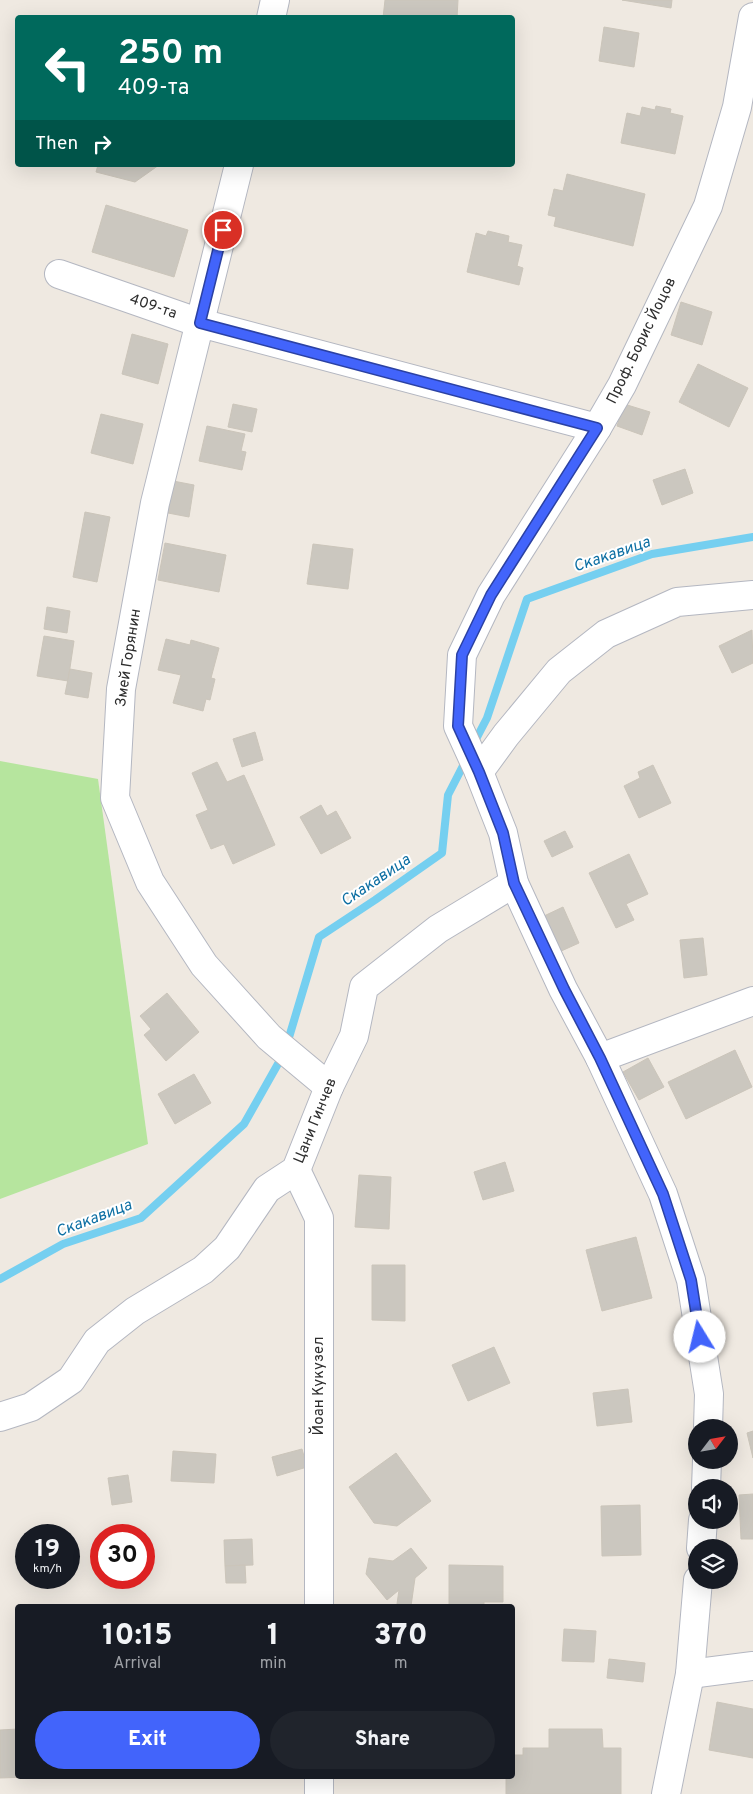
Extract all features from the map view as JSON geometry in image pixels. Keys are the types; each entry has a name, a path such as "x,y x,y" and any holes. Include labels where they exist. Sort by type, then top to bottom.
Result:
{"street":[{"path":"272,15 275,0"},
{"name":"Проф. Борис Йоцов","path":"708,1419 709,1394 691,1280 663,1194 600,1058 564,989 514,883 503,833 479,772 458,726 462,655 491,595 597,428 622,385 708,206 737,108 753,17"},
{"name":"Змей Горянин","path":"239,167 156,503 123,679 115,798 150,882 204,965 268,1037 329,1086"},
{"name":"409-та","path":"59,274 200,323 597,428"},
{"path":"479,772 506,735 558,671 606,634 677,602 753,595"},
{"name":"Цани Гинчев","path":"0,1417 31,1407 71,1380 97,1342 135,1311 203,1270 227,1248 267,1189 296,1170 329,1086 354,1036 364,987 438,929 514,883"},
{"path":"600,1058 753,1001"},
{"name":"Йоан Кукузел","path":"296,1170 319,1218 319,1604"},
{"path":"666,1794 690,1674 697,1589"},
{"path":"690,1674 753,1666"},
{"path":"318,1794 319,1779"}],"green space":[{"path":"0,761 98,779 148,1144 0,1199"}],"building":[{"path":"385,0 458,0 457,15 383,15"},
{"path":"622,0 672,0 671,8"},
{"path":"604,27 639,33 634,67 599,61"},
{"path":"656,106 671,109 670,113 683,116 675,154 621,143 627,113 640,116 642,107 655,110"},
{"path":"97,167 156,167 135,182 96,172"},
{"path":"567,174 645,194 633,246 554,226 556,217 548,215 554,189 563,191"},
{"path":"106,205 188,230 174,277 92,252"},
{"path":"488,231 509,236 508,242 522,245 517,266 523,268 519,285 467,272 476,233 486,236"},
{"path":"681,302 712,312 702,345 671,335"},
{"path":"132,334 168,344 158,384 122,374"},
{"path":"698,364 748,388 729,427 679,402"},
{"path":"233,404 257,409 252,432 228,427"},
{"path":"624,404 650,412 642,435 617,426"},
{"path":"101,414 143,424 133,464 91,453"},
{"path":"207,426 245,434 241,451 246,452 242,470 199,461"},
{"path":"685,469 693,493 662,505 653,480"},
{"path":"173,481 194,485 189,517 168,513"},
{"path":"85,512 110,517 97,582 73,577"},
{"path":"165,543 226,555 219,592 158,580"},
{"path":"313,544 353,549 348,589 307,584"},
{"path":"47,607 70,611 67,633 44,629"},
{"path":"752,630 753,663 732,673 719,646"},
{"path":"44,636 74,641 68,681 37,676"},
{"path":"166,639 190,645 191,640 219,648 211,678 215,679 210,700 206,699 203,711 173,703 181,675 158,670"},
{"path":"70,669 92,673 88,698 65,694"},
{"path":"255,732 263,760 242,767 233,739"},
{"path":"217,762 227,782 244,775 275,845 233,864 224,844 211,849 196,815 208,810 192,773"},
{"path":"653,765 671,803 639,818 624,786 640,778 638,772"},
{"path":"321,805 327,816 336,811 351,838 321,854 300,817"},
{"path":"565,831 573,847 552,857 544,841"},
{"path":"629,854 648,894 626,904 634,920 616,928 589,873"},
{"path":"563,907 579,943 559,952 544,916"},
{"path":"703,938 707,975 684,978 680,940"},
{"path":"167,993 199,1032 166,1061 144,1035 151,1029 140,1016"},
{"path":"735,1050 752,1087 686,1119 668,1082"},
{"path":"648,1058 664,1087 639,1100 623,1072"},
{"path":"194,1074 211,1103 175,1124 158,1094"},
{"path":"505,1162 514,1191 483,1200 474,1172"},
{"path":"359,1175 391,1177 389,1229 355,1227"},
{"path":"636,1237 652,1298 602,1311 586,1250"},
{"path":"372,1265 405,1265 405,1321 372,1320"},
{"path":"494,1347 510,1383 468,1401 452,1365"},
{"path":"628,1389 632,1422 597,1426 593,1393"},
{"path":"753,1431 753,1458 747,1433"},
{"path":"302,1449 307,1467 277,1476 272,1457"},
{"path":"173,1451 216,1454 214,1483 171,1481"},
{"path":"396,1453 431,1501 397,1526 374,1523 349,1487"},
{"path":"128,1475 132,1502 112,1505 108,1478"},
{"path":"753,1494 753,1539 741,1539 739,1495"},
{"path":"640,1505 641,1555 602,1556 601,1506"},
{"path":"252,1539 253,1565 225,1566 224,1540"},
{"path":"411,1548 427,1568 415,1578 411,1604 397,1604 399,1590 387,1600 366,1574 369,1558 393,1561"},
{"path":"245,1565 246,1583 226,1583 225,1566"},
{"path":"449,1565 503,1566 503,1602 449,1604"},
{"path":"564,1629 596,1631 594,1662 562,1661"},
{"path":"609,1659 645,1663 643,1682 607,1678"},
{"path":"717,1702 753,1709 753,1758 709,1750"},
{"path":"15,1729 15,1777 0,1778 0,1730"},
{"path":"549,1729 602,1729 603,1748 621,1748 621,1794 506,1794 506,1779 515,1779 515,1755 523,1755 523,1748 549,1748"}],"waterway":[{"name":"Скакавица","path":"473,745 487,718 527,599 652,554 753,537"},
{"name":"Скакавица","path":"287,1044 319,937 442,853 448,795 466,760"},
{"name":"Скакавица","path":"0,1279 63,1244 141,1218 244,1124 283,1055"}],"route":[{"path":"223,230 200,323 597,428 491,595 462,655 458,726 479,772 503,833 514,883 564,989 600,1058 663,1194 691,1280 700,1337"}]}
